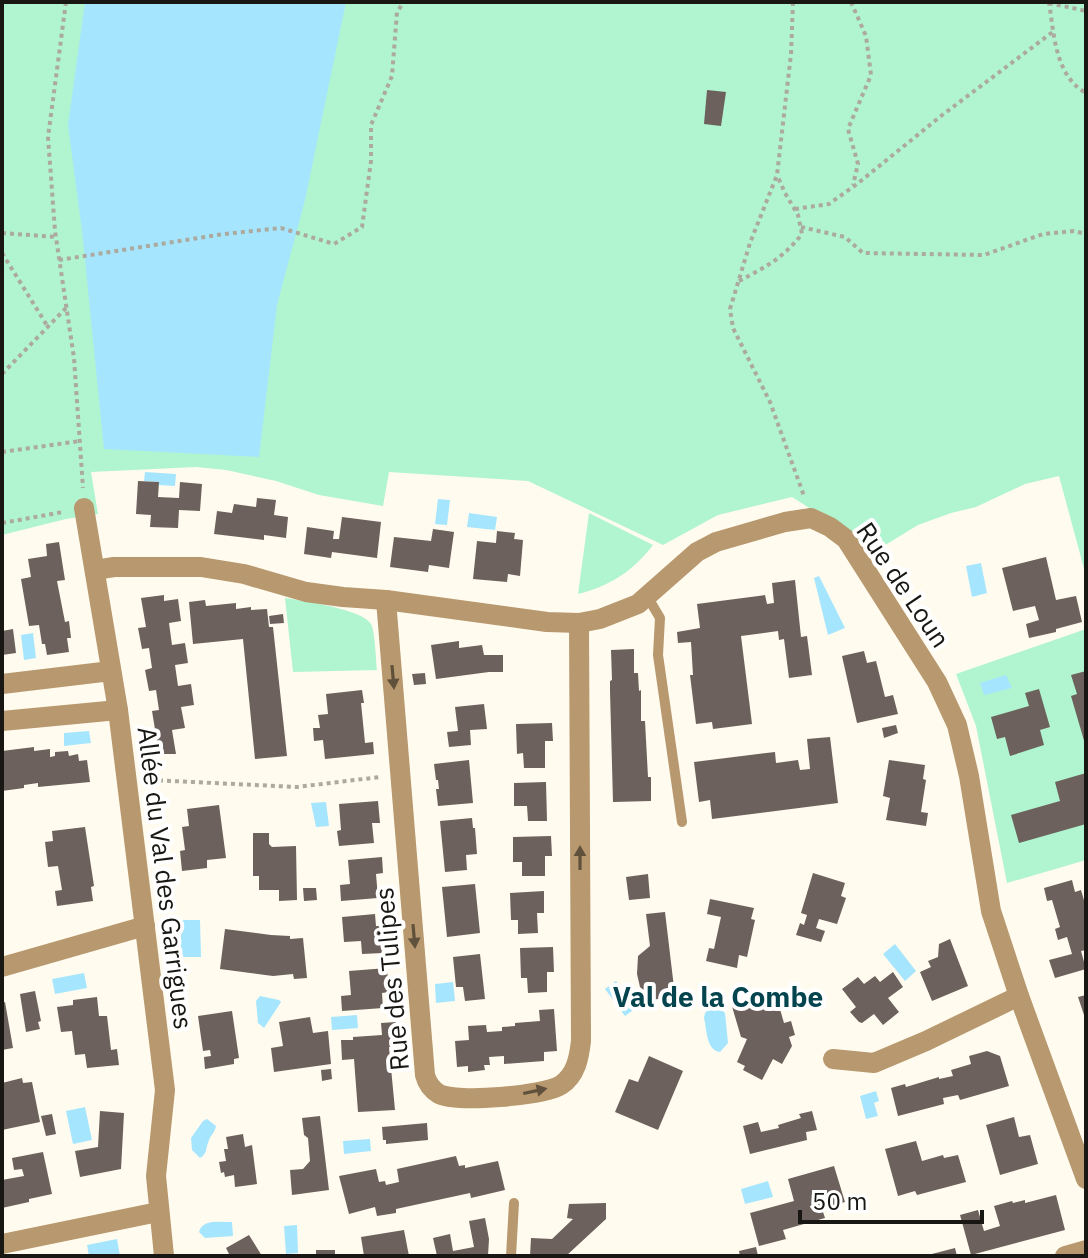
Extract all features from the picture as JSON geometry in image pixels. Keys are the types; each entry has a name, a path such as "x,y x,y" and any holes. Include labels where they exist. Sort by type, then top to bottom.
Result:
{"street":[{"name":"Allée du Val des Garrigues","path":"84,508 118,710 165,1090 156,1176 164,1256"},
{"name":"Rue de Loun","path":"95,570 114,567 201,567 244,574 306,592 547,622 579,623 600,619 638,604 697,552 716,542 785,522 811,518 830,527 846,539 937,682 957,725 969,776 991,911 1086,1179"},
{"name":"Rue des Tulipes","path":"386,600 427,1084 440,1094 455,1098 507,1096 560,1086 571,1075 579,1059 579,623"},
{"path":"2,684 111,671"},
{"path":"2,721 118,710"},
{"path":"2,967 145,926"},
{"path":"833,1059 874,1063 1019,996"},
{"path":"2,1244 158,1212"},
{"path":"1065,1256 1086,1250"}],"lane":[{"path":"647,596 660,618 658,655 682,822"},
{"path":"511,1256 514,1203"}],"path":[{"path":"2,523 84,508 74,358 56,237 48,137 66,2"},
{"path":"59,260 281,228 334,244 362,227 371,161 371,125 392,76 397,12 404,2"},
{"path":"793,2 791,54 777,175 750,243 730,309 733,328 770,402 805,499"},
{"path":"851,2 866,36 871,75 848,129 858,164 853,187"},
{"path":"1086,11 1048,2 1059,60 1077,88 1086,93"},
{"path":"795,209 829,204 1054,31"},
{"path":"739,281 772,264 802,234 798,215 777,175"},
{"path":"801,227 845,237 863,253 984,255 1043,234 1074,231 1086,234"},
{"path":"2,233 56,237"},
{"path":"2,253 48,327"},
{"path":"2,374 66,308"},
{"path":"2,452 80,441"},
{"path":"151,780 297,787 401,774"}],"green space":[{"path":"2,2 1086,2 1086,576 1059,476 1025,484 976,507 918,525 874,549 792,497 718,515 663,545 528,481 389,472 383,506 319,495 226,470 196,467 91,472 98,514 2,535"},
{"path":"589,513 653,545 620,576 578,594"},
{"path":"285,598 331,606 365,619 372,628 377,670 293,672"},
{"path":"1086,629 1086,860 1007,883 976,726 956,674"}],"water":[{"path":"85,2 346,2 305,200 277,305 259,457 104,449 68,125"},
{"path":"145,472 176,474 175,486 144,481"},
{"path":"438,499 450,500 447,525 435,524"},
{"path":"469,513 497,517 495,530 467,527"},
{"path":"981,563 987,593 972,597 966,566"},
{"path":"819,576 845,628 828,635 814,578"},
{"path":"33,633 36,658 24,660 21,635"},
{"path":"1006,675 1012,688 984,695 980,683"},
{"path":"89,731 91,743 64,746 64,733"},
{"path":"326,802 329,826 316,827 311,803"},
{"path":"181,920 200,920 201,957 181,957"},
{"path":"895,944 916,971 905,981 883,954"},
{"path":"84,973 87,988 55,994 52,979"},
{"path":"616,981 636,1008 625,1016 605,989"},
{"path":"453,982 455,1001 436,1003 435,984"},
{"path":"260,996 281,1002 264,1028 258,1023 256,1001"},
{"path":"711,1007 725,1013 728,1043 720,1052 712,1048 707,1034 704,1018"},
{"path":"357,1015 358,1028 332,1030 331,1017"},
{"path":"876,1091 879,1101 874,1103 878,1116 866,1119 860,1096"},
{"path":"85,1107 92,1140 73,1144 66,1111"},
{"path":"207,1119 216,1126 200,1158 192,1150 191,1138"},
{"path":"370,1139 371,1151 344,1154 343,1141"},
{"path":"768,1181 773,1197 745,1204 741,1189"},
{"path":"232,1222 233,1236 205,1238 199,1232 207,1223"},
{"path":"297,1225 298,1253 286,1254 284,1226"},
{"path":"117,1239 120,1256 89,1256 87,1245"}],"building":[{"path":"707,90 726,92 721,126 704,124"},
{"path":"138,481 159,482 158,497 179,498 180,482 202,484 200,511 179,510 178,528 150,527 151,515 136,514"},
{"path":"257,498 276,500 274,515 288,517 286,538 264,535 264,540 214,534 217,511 232,513 234,504 256,507"},
{"path":"342,517 381,522 377,558 332,552 331,558 304,554 307,527 334,531 333,539 339,539"},
{"path":"433,529 454,532 449,568 429,565 428,572 390,567 394,537 431,541"},
{"path":"497,531 515,533 514,539 523,540 520,576 508,574 507,582 473,579 477,541 496,543"},
{"path":"59,542 65,580 57,581 71,638 67,638 69,652 47,655 39,625 29,626 21,579 31,577 28,559 47,556 46,544"},
{"path":"1046,557 1056,600 1076,596 1082,622 1029,638 1026,624 1039,620 1035,606 1013,611 1002,568"},
{"path":"795,580 801,637 807,636 812,675 789,678 784,639 779,640 778,631 741,636 752,724 713,729 712,722 696,724 690,675 693,675 691,642 678,643 677,632 700,628 697,604 765,595 767,604 774,603 772,583"},
{"path":"164,595 164,601 178,599 181,621 169,623 172,645 185,643 188,663 175,665 178,686 191,684 194,705 181,707 185,728 172,730 176,754 159,754 152,711 159,710 156,690 149,691 145,670 152,668 149,648 142,649 138,628 146,627 141,598"},
{"path":"205,600 206,606 236,603 236,609 267,609 269,627 273,627 287,756 255,759 243,639 193,644 189,602"},
{"path":"283,614 284,623 270,624 269,616"},
{"path":"13,629 16,653 2,655 2,631"},
{"path":"459,641 459,648 482,645 484,655 503,655 503,672 436,679 431,645"},
{"path":"634,649 634,673 638,673 641,690 641,721 645,721 651,801 613,802 611,650"},
{"path":"864,651 867,663 876,661 885,697 893,695 898,714 857,723 842,656"},
{"path":"1086,671 1085,744 1071,696 1077,694 1071,675"},
{"path":"425,673 426,684 414,685 412,674"},
{"path":"1039,689 1050,727 1040,730 1044,745 1010,756 1005,737 997,739 991,717 1029,706 1025,693"},
{"path":"362,690 365,743 373,742 374,754 325,759 323,740 314,741 313,728 320,728 318,715 328,714 326,694"},
{"path":"484,704 487,729 470,730 471,745 449,747 447,732 458,731 455,707"},
{"path":"552,723 553,741 545,741 545,768 524,768 523,753 517,754 516,724"},
{"path":"896,725 898,733 884,738 882,728"},
{"path":"830,737 838,803 712,819 710,800 699,802 694,762 775,752 776,763 798,760 800,770 810,769 807,739"},
{"path":"34,747 34,751 50,749 50,757 55,756 55,752 68,751 69,756 78,754 79,761 87,760 90,782 38,787 38,783 2,791 2,751"},
{"path":"469,760 473,803 438,806 436,789 439,789 434,764"},
{"path":"889,760 925,765 921,812 928,813 926,826 886,820 890,798 883,796"},
{"path":"1086,773 1086,824 1019,843 1011,815 1060,801 1055,782"},
{"path":"546,782 547,821 528,821 527,806 514,806 514,783"},
{"path":"378,801 380,823 372,823 374,843 339,846 339,804"},
{"path":"219,805 226,858 207,860 207,868 182,871 180,851 185,850 182,827 189,826 187,809"},
{"path":"472,818 477,854 466,855 467,870 445,872 440,821"},
{"path":"85,827 94,886 91,887 93,901 57,906 55,891 62,890 58,866 48,867 45,842 53,841 52,831"},
{"path":"253,833 269,833 272,847 296,846 297,900 279,901 279,890 259,890 259,876 253,876"},
{"path":"551,836 552,856 545,856 545,876 522,876 522,862 513,862 513,837"},
{"path":"382,857 383,873 376,874 378,898 341,901 340,885 350,884 348,860"},
{"path":"813,873 845,883 841,896 846,898 837,924 819,919 816,928 825,931 821,942 796,935 807,915 801,913"},
{"path":"648,874 650,898 629,900 626,877"},
{"path":"1072,880 1075,892 1081,890 1086,907 1086,950 1081,951 1086,969 1055,978 1049,960 1072,954 1067,937 1058,940 1055,929 1060,927 1052,900 1047,901 1044,888"},
{"path":"475,884 480,933 447,937 442,887"},
{"path":"303,888 316,888 317,900 304,901"},
{"path":"544,891 544,913 537,913 538,933 518,934 518,920 511,920 510,893"},
{"path":"710,899 754,908 751,919 755,920 747,957 739,955 737,968 706,961 709,948 714,949 721,917 707,914"},
{"path":"665,912 675,996 652,1000 640,987 638,956 650,946 646,914"},
{"path":"375,914 376,926 380,926 383,953 362,954 361,941 344,942 342,917"},
{"path":"225,929 290,936 290,939 303,938 307,978 294,979 293,974 273,976 220,969"},
{"path":"950,939 968,986 932,1001 920,972 931,967 928,961 938,957 939,944"},
{"path":"553,947 554,972 547,972 547,992 528,993 527,978 521,978 520,948"},
{"path":"480,954 485,999 465,1001 463,987 456,987 453,957"},
{"path":"387,968 389,992 382,993 383,1008 342,1011 341,996 351,995 349,971"},
{"path":"893,972 903,987 888,998 899,1012 883,1025 874,1014 859,1022 850,1012 856,1007 842,989 858,977 864,984 875,976 880,982"},
{"path":"35,991 40,1029 26,1032 20,994"},
{"path":"775,992 784,1023 791,1021 795,1035 789,1037 792,1046 782,1064 773,1059 762,1080 743,1070 745,1066 737,1062 747,1039 741,1037 731,1003"},
{"path":"1086,995 1086,1018 1085,1018 1078,997"},
{"path":"97,997 99,1016 107,1016 111,1050 117,1049 119,1065 87,1068 85,1054 75,1055 72,1031 61,1032 57,1007 73,1005 73,1000"},
{"path":"5,1002 13,1048 2,1050 2,1003"},
{"path":"554,1009 557,1051 544,1052 544,1061 504,1064 504,1056 489,1057 490,1065 484,1065 485,1070 468,1072 468,1066 457,1067 455,1041 469,1040 468,1026 486,1025 487,1032 502,1031 502,1027 515,1026 515,1023 540,1021 539,1010"},
{"path":"232,1011 239,1058 234,1059 234,1064 205,1069 204,1057 211,1056 210,1050 203,1051 198,1016"},
{"path":"310,1017 313,1033 328,1031 331,1064 274,1072 271,1048 283,1046 279,1022"},
{"path":"396,1022 397,1046 389,1047 395,1110 358,1112 354,1059 342,1060 341,1040 382,1035 381,1023"},
{"path":"987,1051 1000,1056 1009,1086 960,1100 958,1095 943,1098 944,1104 898,1116 891,1088 953,1076 951,1070 971,1064 969,1056"},
{"path":"649,1056 683,1071 658,1130 615,1112 629,1079 638,1082"},
{"path":"331,1069 332,1079 322,1081 321,1070"},
{"path":"22,1078 23,1083 32,1082 40,1122 2,1130 2,1083"},
{"path":"100,1111 124,1113 121,1169 80,1177 75,1151 98,1147"},
{"path":"812,1111 817,1130 806,1132 807,1140 750,1154 743,1126 758,1122 761,1132 779,1128 778,1125 801,1118 799,1114"},
{"path":"52,1114 56,1134 46,1136 41,1116"},
{"path":"320,1116 329,1190 292,1195 290,1170 303,1169 310,1161 302,1118"},
{"path":"1014,1117 1019,1137 1030,1135 1038,1164 1000,1175 986,1125"},
{"path":"427,1123 428,1140 386,1144 383,1140 382,1127"},
{"path":"243,1134 245,1147 252,1145 257,1184 235,1187 234,1175 225,1177 219,1162 226,1161 226,1137"},
{"path":"916,1141 922,1161 943,1155 944,1158 958,1155 966,1182 917,1195 915,1191 898,1196 885,1149"},
{"path":"43,1152 52,1194 2,1208 2,1180 24,1176 22,1169 14,1170 12,1158"},
{"path":"456,1156 459,1166 465,1165 465,1168 498,1161 505,1190 471,1198 470,1193 377,1216 375,1207 349,1214 339,1176 376,1169 379,1182 385,1181 386,1185 399,1182 397,1169"},
{"path":"834,1166 845,1202 822,1209 825,1218 783,1230 786,1239 759,1246 750,1213 794,1201 788,1179"},
{"path":"1056,1195 1065,1230 971,1255 960,1215 978,1210 984,1231 1000,1226 994,1206 1012,1201 1025,1200 1025,1203"},
{"path":"606,1203 606,1219 566,1256 530,1256 531,1238 552,1239 573,1219 567,1218 569,1204"},
{"path":"485,1218 488,1256 437,1256 433,1238 450,1234 453,1251 474,1247 469,1221"},
{"path":"404,1230 409,1256 364,1256 361,1237"},
{"path":"249,1235 262,1256 230,1256 226,1248"},
{"path":"756,1247 758,1256 740,1256 739,1251"},
{"path":"955,1248 957,1256 928,1256 928,1255"},
{"path":"316,1250 335,1250 335,1256 316,1256"}],"district":[{"name":"Val de la Combe","path":"718,997"}]}
